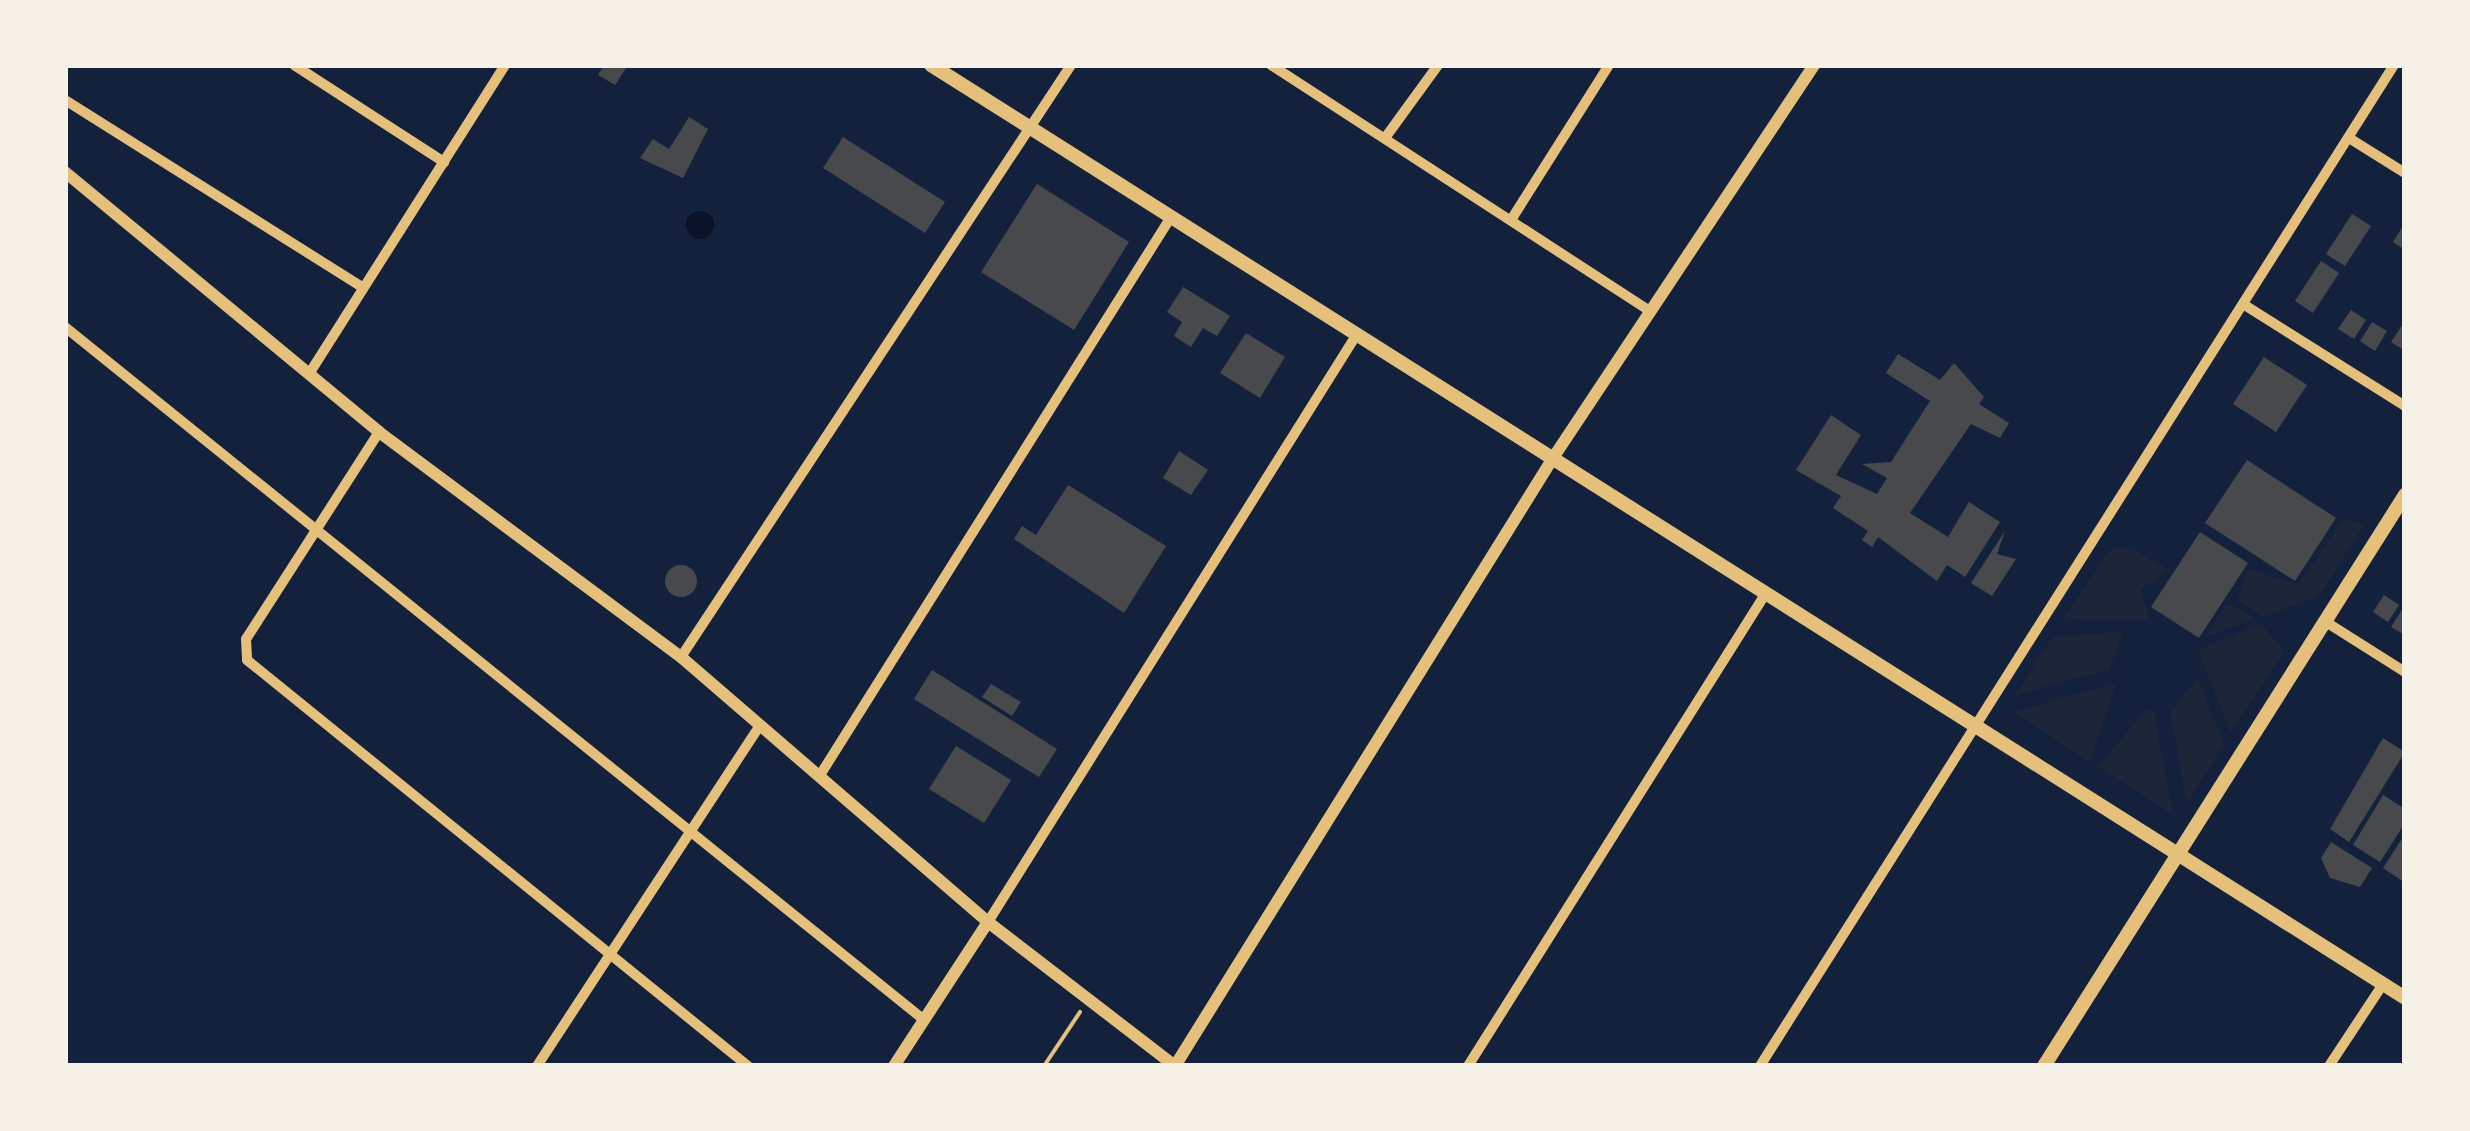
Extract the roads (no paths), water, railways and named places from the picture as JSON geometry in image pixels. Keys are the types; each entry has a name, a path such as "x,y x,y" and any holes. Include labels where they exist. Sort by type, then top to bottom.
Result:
{"main road":[{"path":"931,65 2405,998"},
{"path":"2044,1066 2405,496"}],"street":[{"path":"294,65 444,162"},
{"path":"309,374 505,65"},
{"path":"681,657 1070,65"},
{"path":"1271,65 1650,311"},
{"path":"1384,138 1438,65"},
{"path":"1511,220 1609,65"},
{"path":"65,172 379,432 681,657 758,728 822,772 988,922 1175,1066 1553,458 1814,65"},
{"path":"1760,1066 2394,65"},
{"path":"65,100 363,288"},
{"path":"2349,138 2405,172"},
{"path":"822,772 1171,217"},
{"path":"2243,304 2405,406"},
{"path":"65,327 924,1020"},
{"path":"894,1066 1357,334"},
{"path":"379,432 246,639 246,660 748,1066"},
{"path":"1468,1066 1766,594"},
{"path":"2326,622 2405,672"},
{"path":"536,1066 758,728"},
{"path":"2329,1066 2383,984"}]}
